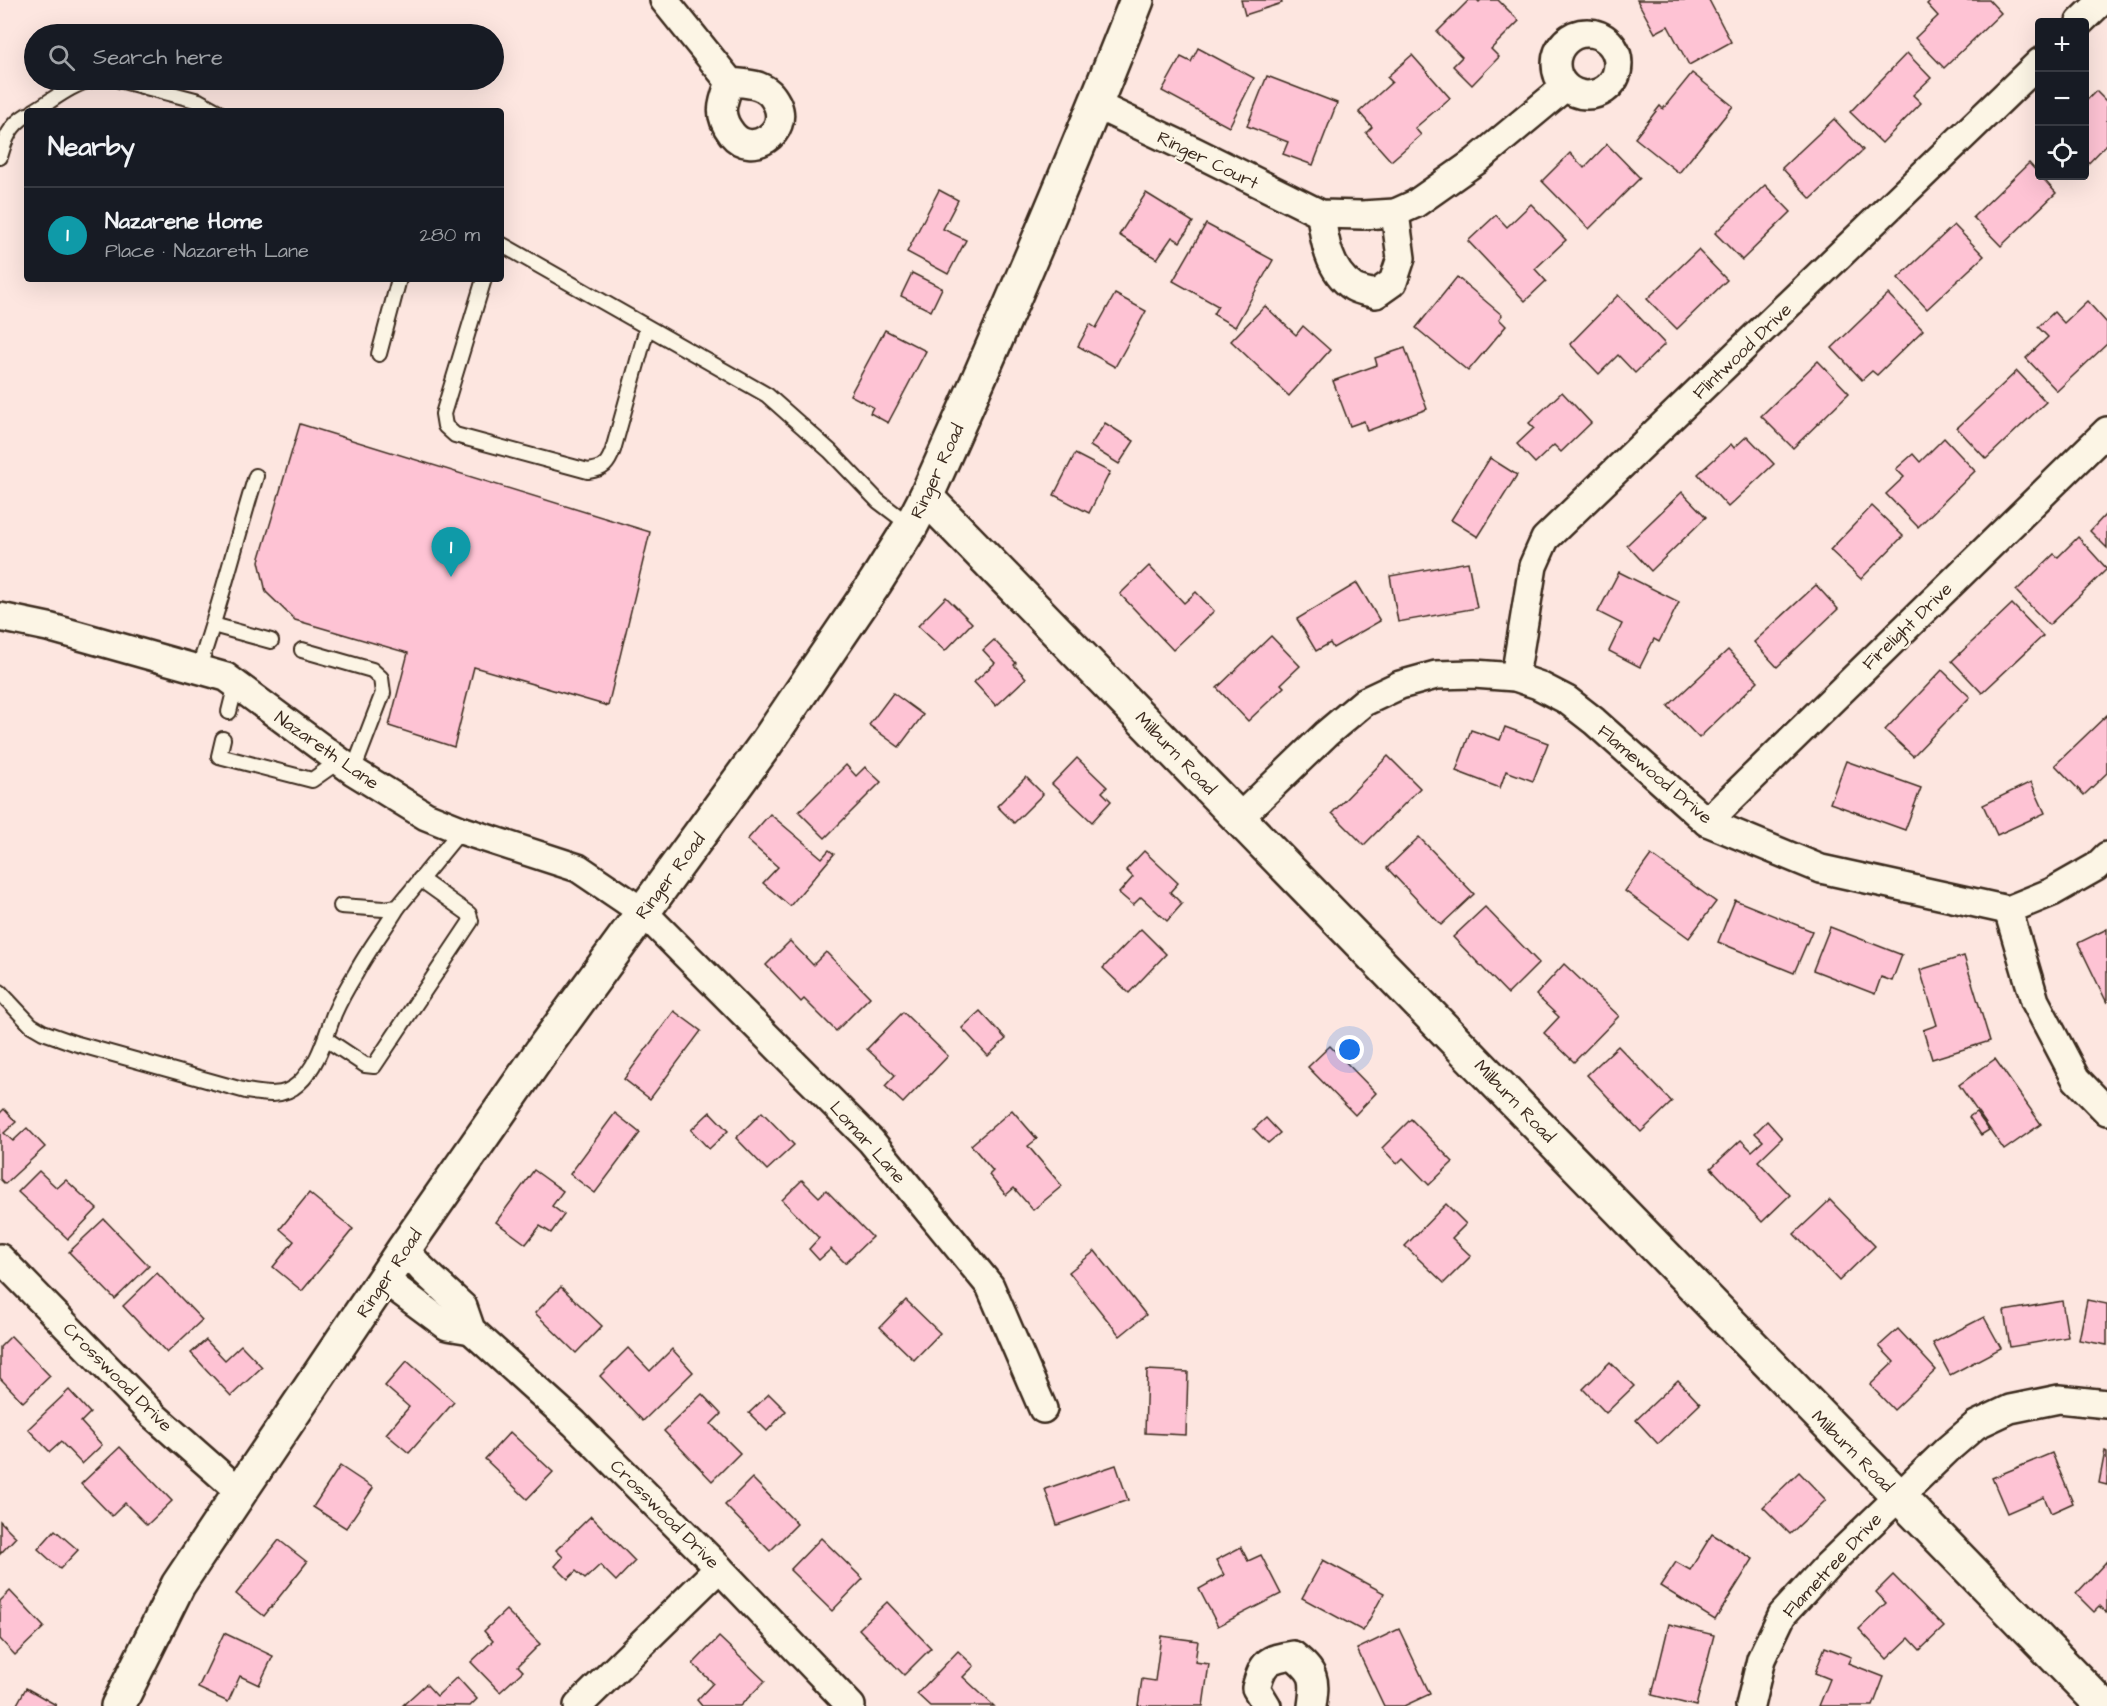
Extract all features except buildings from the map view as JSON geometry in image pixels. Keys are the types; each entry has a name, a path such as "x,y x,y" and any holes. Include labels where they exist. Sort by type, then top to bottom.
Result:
{"street":[{"path":"664,0 730,82"},
{"name":"Ringer Road","path":"118,1706 178,1585 240,1492 404,1249 546,1045 765,745 911,526 1017,293 1096,105 1137,0"},
{"path":"2084,18 2103,0"},
{"name":"Flintwood Drive","path":"1515,677 1533,566 1545,539 2035,67"},
{"name":"Ringer Court","path":"1096,105 1322,214 1362,215 1395,213 1415,204 1476,161 1565,87"},
{"path":"1322,214 1324,244 1340,276 1354,288 1376,294 1393,282 1401,258 1395,213"},
{"name":"Firelight Drive","path":"1707,822 2107,430"},
{"name":"Milburn Road","path":"926,497 2103,1706"},
{"name":"Nazareth Lane","path":"0,617 48,627 226,677 346,766 426,816 461,830 578,868 643,912"},
{"name":"Flamewood Drive","path":"1239,818 1326,734 1364,702 1400,685 1436,675 1474,674 1515,677 1538,685 1567,700 1707,822 1821,869 2008,910"},
{"path":"2107,856 2096,867 2052,892 2008,910 2035,1001 2076,1080 2107,1111"},
{"name":"Lomar Lane","path":"643,912 871,1141 990,1286 1043,1409"},
{"name":"Crosswood Drive","path":"404,1249 463,1307 471,1330 574,1423 719,1568 851,1706"},
{"name":"Crosswood Drive","path":"2,1263 154,1416 240,1492"},
{"name":"Crosswood Drive","path":"385,1280 447,1326 471,1330"},
{"name":"Flametree Drive","path":"1750,1706 1761,1659 1782,1615 1827,1566 1898,1496 1976,1425 2010,1409 2059,1399 2107,1404"},
{"path":"578,1706 719,1568"},
{"path":"1267,1706 1256,1688 1260,1670 1272,1659 1293,1655 1308,1668 1315,1684 1312,1706"}],"lane":[{"path":"39,108 68,90"},
{"path":"157,90 199,101 212,108"},
{"path":"0,157 3,136 24,118"},
{"path":"504,246 767,395 830,451 878,501 911,526"},
{"path":"379,354 398,282"},
{"path":"483,282 443,414 445,426 455,435 588,471 601,470 608,462 613,450 648,328"},
{"path":"198,670 256,476"},
{"path":"213,625 270,641"},
{"path":"223,739 219,756 312,780 346,766 383,693 381,678 372,670 302,650"},
{"path":"229,712 236,684"},
{"path":"0,992 32,1025 43,1032 211,1082 266,1094 284,1093 298,1085 310,1070 357,970 399,907 461,830"},
{"path":"326,1039 365,1065 374,1066 471,921 470,914 420,879"},
{"path":"341,906 384,909 399,907"}],"place":[{"name":"Nazarene Home","path":"451,577"}]}
